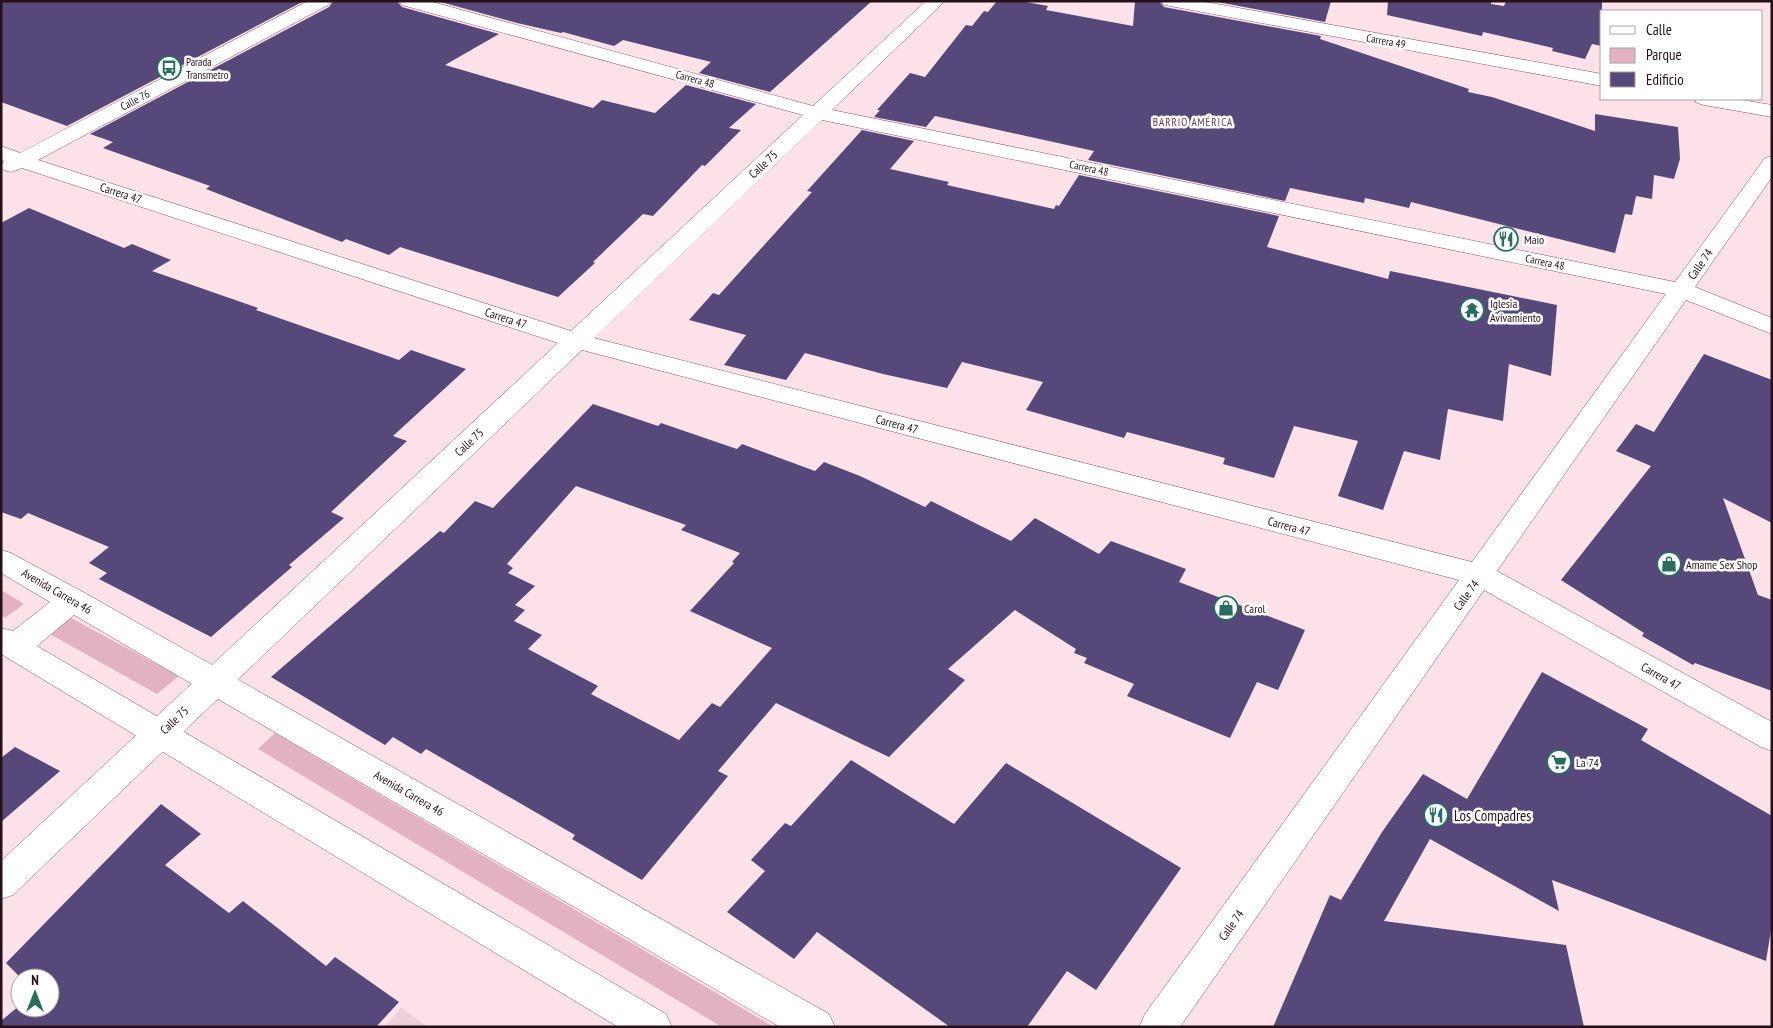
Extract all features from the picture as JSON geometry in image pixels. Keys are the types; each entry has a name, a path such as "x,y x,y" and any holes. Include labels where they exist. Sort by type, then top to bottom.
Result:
{"street":[{"name":"Calle 76","path":"1,171 11,157 322,1"},
{"name":"Carrera 48","path":"408,1 818,112 1681,290 1772,326"},
{"name":"Calle 75","path":"1,884 936,1"},
{"name":"Carrera 49","path":"1170,1 1600,80"},
{"path":"1710,100 1772,111"},
{"name":"Carrera 47","path":"11,157 576,341 1480,575 1772,738"},
{"name":"Calle 74","path":"1158,1027 1772,162"},
{"name":"Avenida Carrera 46","path":"1,560 816,1027"},
{"path":"73,600 8,643 653,1027"}],"shaded area":[{"path":"402,1008 428,1027 384,1027"}],"green space":[{"path":"1,590 24,604 5,618 1,615"},
{"path":"69,617 179,676 157,694 48,633"},
{"path":"275,733 774,1027 722,1027 258,749"}],"building":[{"path":"1,1 304,1 67,126 1,102"},
{"path":"333,1 397,1 402,7 499,34 445,65 593,108 602,100 655,113 686,85 756,104 729,128 741,130 705,166 702,165 653,216 643,214 593,262 595,263 558,297 400,247 389,255 346,239 342,242 206,189 210,186 103,148 113,142 90,134 329,7"},
{"path":"437,1 872,1 770,92 699,73 711,62 623,40 614,46 563,32 517,23"},
{"path":"997,1 1020,1 1048,6 1046,10 1133,26 1135,1 1159,1 1164,7 1321,36 1320,39 1469,89 1468,92 1492,97 1595,131 1595,114 1678,127 1680,159 1674,179 1654,175 1652,199 1636,196 1632,215 1625,214 1615,253 1411,202 1409,208 1365,198 1364,203 1290,188 1285,201 1088,160 1094,151 935,116 926,127 874,117 880,110 877,110 910,73 925,77 966,25 972,26 984,11 988,12"},
{"path":"1212,1 1331,1 1325,22"},
{"path":"1388,1 1491,1 1491,4 1504,6 1506,1 1602,1 1602,10 1600,10 1600,46 1592,44 1585,59 1552,51 1553,48 1483,32 1482,36 1387,15"},
{"path":"862,130 914,141 890,169 949,182 947,185 1054,209 1056,205 1059,206 1079,175 1279,216 1267,247 1388,279 1390,271 1557,305 1551,376 1509,364 1503,421 1448,409 1440,460 1404,451 1383,510 1338,496 1358,441 1294,426 1274,478 1223,464 1225,458 1127,432 1124,438 1026,410 1043,382 962,362 947,388 883,374 805,353 786,380 724,365 746,335 689,320 713,293 719,295 812,192 807,191"},
{"path":"29,208 124,248 132,244 171,260 152,271 258,308 256,310 399,360 411,350 466,369 393,436 407,441 331,512 344,518 289,565 292,567 211,637 99,579 107,573 89,563 109,547 28,513 21,519 1,512 1,223"},
{"path":"1704,354 1772,380 1772,523 1723,498 1758,595 1772,600 1772,691 1695,663 1693,665 1642,636 1644,633 1561,580 1651,466 1616,451 1636,424 1654,432"},
{"path":"593,404 658,426 661,423 737,449 742,444 815,471 824,462 860,476 925,507 931,501 1011,541 1035,518 1099,554 1111,541 1186,569 1179,582 1305,630 1278,690 1257,682 1230,738 1127,696 1134,684 1084,663 1087,658 1074,653 1076,649 1015,610 948,669 965,680 889,757 776,703 718,771 728,776 642,880 572,839 575,835 426,749 421,754 393,737 385,745 271,677 440,531 444,533 475,501 493,508","holes":["576,486 686,525 681,530 740,553 732,562 734,563 690,611 772,648 720,707 712,703 679,740 591,694 598,686 528,649 542,635 514,621 525,610 515,605 535,586 508,573 513,568 507,564"]},
{"path":"1542,672 1648,729 1641,740 1772,816 1772,924 1766,961 1552,880 1559,911 1430,839 1384,921 1566,945 1584,1027 1273,1027 1330,895 1341,900 1382,832 1423,774 1467,799"},
{"path":"15,747 60,771 1,822 1,758"},
{"path":"851,760 954,824 1006,763 1181,868 1096,990 1067,971 1027,1027 950,1027 817,932 794,959 727,912 765,871 751,860 785,823 791,826"},
{"path":"161,804 201,834 165,865 229,913 243,901 326,966 335,957 399,1002 376,1027 1,1027 1,1021 10,1013 10,1018 60,1018 60,968 11,968 6,963"}],"place":[{"name":"Parada Transmetro","path":"169,68"},
{"name":"Maio","path":"1506,239"},
{"name":"Iglesia Avivamiento","path":"1472,310"},
{"name":"Amame Sex Shop","path":"1669,564"},
{"name":"Carol","path":"1226,608"},
{"name":"La 74","path":"1559,762"},
{"name":"Los Compadres","path":"1436,815"}],"district":[{"name":"BARRIO AMÉRICA","path":"1193,122"}]}
